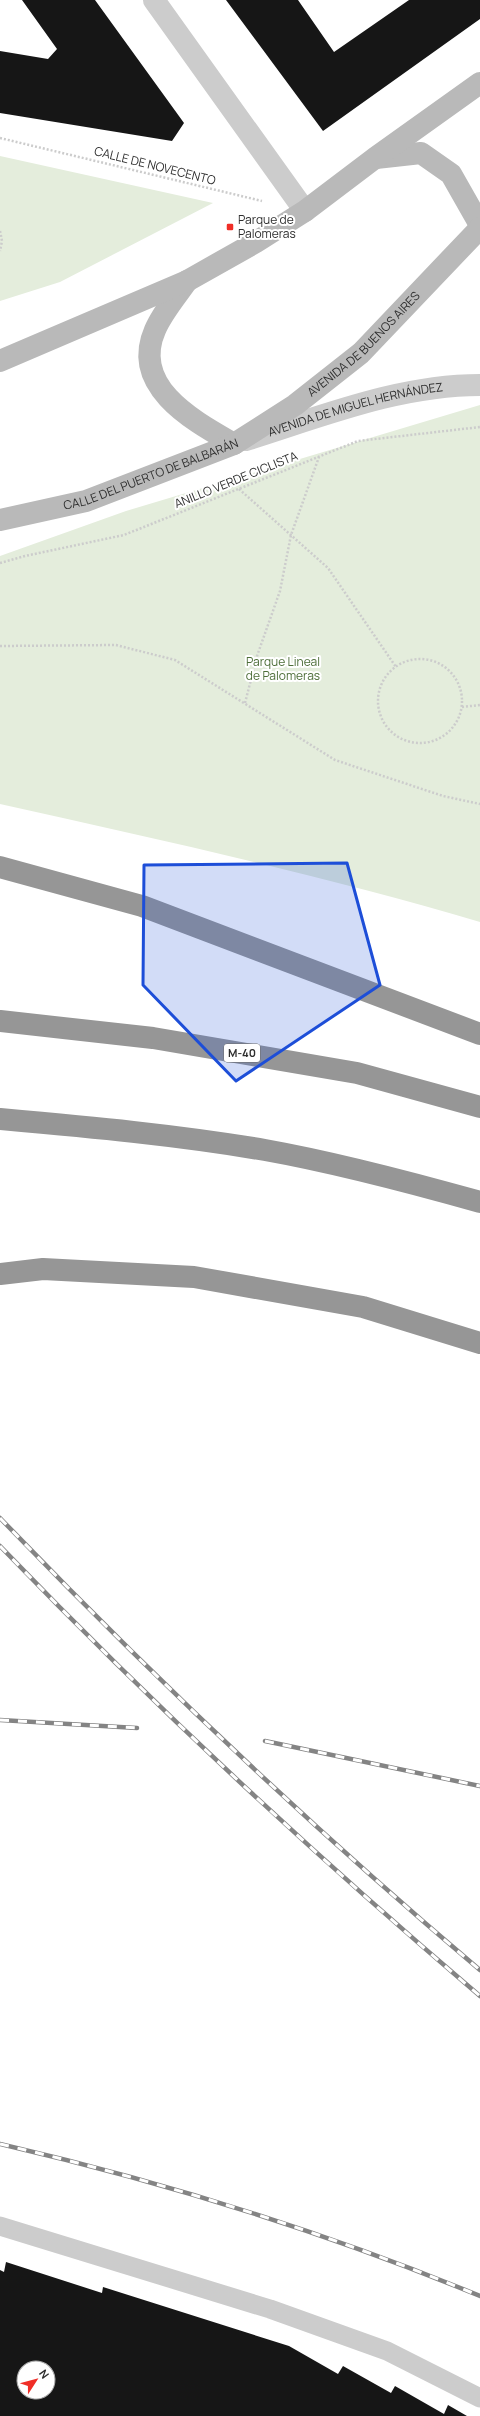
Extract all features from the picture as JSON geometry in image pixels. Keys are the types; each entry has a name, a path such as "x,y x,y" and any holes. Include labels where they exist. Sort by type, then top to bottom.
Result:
{"highway":[{"path":"0,867 142,906 480,1034"},
{"name":"M-40","path":"0,1021 153,1038 349,1072 480,1107"},
{"path":"0,1119 123,1130 265,1150 389,1176 480,1202"},
{"path":"0,1274 43,1269 194,1276 363,1307 480,1343"}],"main road":[{"path":"305,212 375,158 480,83"},
{"name":"AVENIDA DE BUENOS AIRES","path":"234,444 295,405 361,353 480,227 451,174 421,153 375,158"},
{"name":"CALLE DEL PUERTO DE BALBARÁN","path":"0,361 186,281 256,242 305,212"},
{"name":"CALLE DEL PUERTO DE BALBARÁN","path":"186,281 155,330 149,354 155,379 170,400 187,417 234,444"},
{"name":"CALLE DEL PUERTO DE BALBARÁN","path":"0,520 86,501 234,444"}],"street":[{"path":"154,0 305,212"},
{"name":"AVENIDA DE MIGUEL HERNÁNDEZ","path":"234,444 387,395 458,385 480,385"}],"lane":[{"path":"0,2226 270,2309 387,2352 480,2398"}],"path":[{"name":"CALLE DE NOVECENTO","path":"0,138 305,212"},
{"path":"0,231 2,241 0,251"},
{"name":"ANILLO VERDE CICLISTA","path":"0,563 25,556 124,535 358,441 480,427"},
{"path":"245,703 257,656 280,591 291,535 319,456"},
{"path":"239,489 328,568 396,667"},
{"path":"0,646 116,645 174,660 336,760 444,796 480,804"},
{"path":"422,659 436,662 448,670 457,681 462,694 462,708 453,726 438,740 425,743 411,742 398,737 388,728 381,716 378,703 380,689 386,677 396,667 408,661 422,659"},
{"path":"462,708 480,705"}],"highlighted area":[{"path":"347,863 380,985 236,1081 143,985 144,865"}],"green space":[{"path":"0,156 213,203 60,282 0,301"},
{"name":"Parque Lineal de Palomeras","path":"480,405 480,922 301,874 0,804 0,556 126,511"}],"building":[{"path":"22,0 95,0 184,123 172,141 0,113 0,51 48,59 57,49"},
{"path":"226,0 298,0 334,52 409,0 480,0 480,19 323,131"},
{"path":"6,2262 102,2293 103,2287 289,2346 338,2374 343,2366 391,2393 395,2386 444,2414 448,2405 467,2416 0,2416 0,2270 4,2272"}],"railway":[{"path":"0,1518 57,1577 234,1750 356,1862 480,1970"},
{"path":"0,1546 57,1605 234,1777 356,1888 480,1996"},
{"path":"0,1720 137,1728"},
{"path":"265,1741 480,1786"},
{"path":"0,2144 122,2175 243,2210 363,2251 480,2296"}],"place":[{"name":"Parque de Palomeras","path":"230,227"}]}
